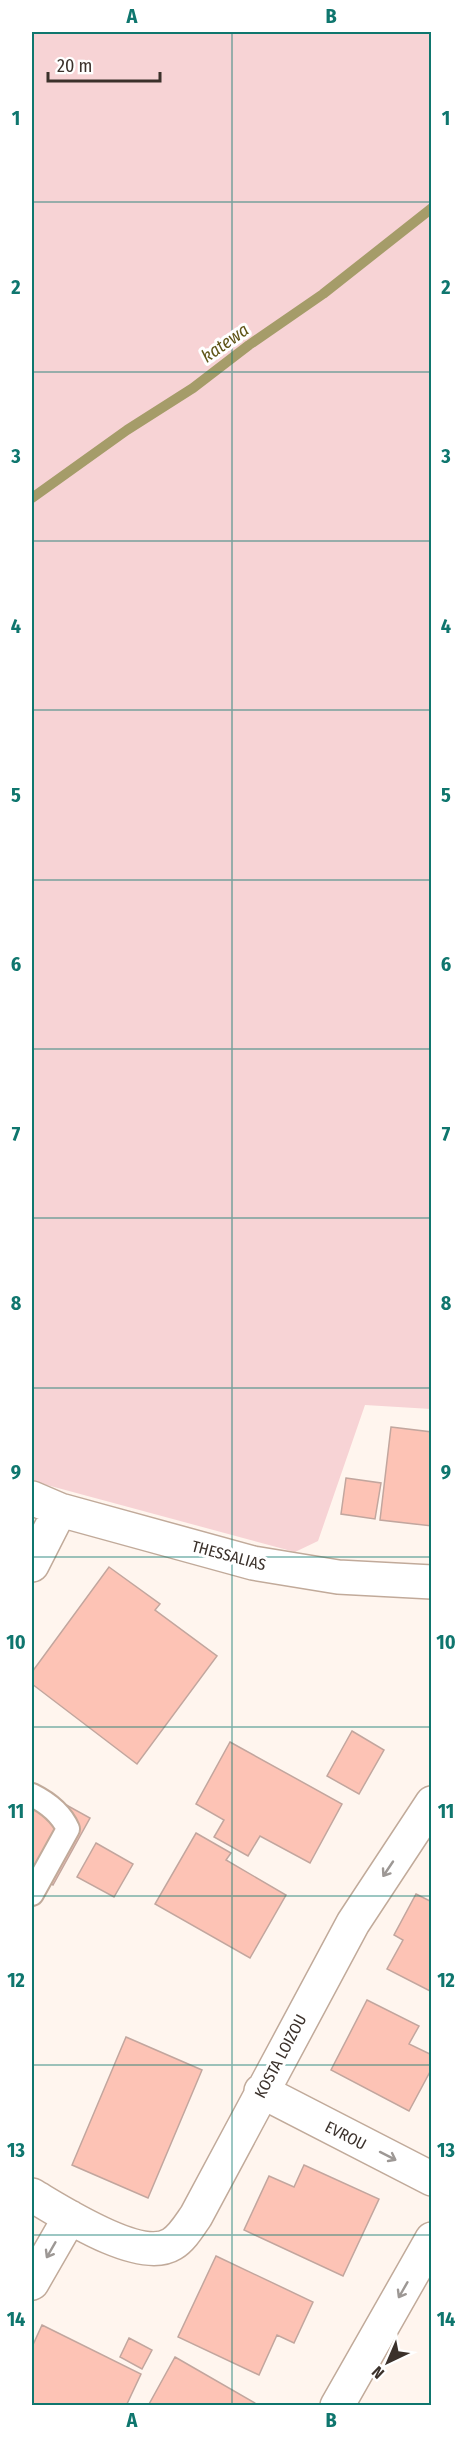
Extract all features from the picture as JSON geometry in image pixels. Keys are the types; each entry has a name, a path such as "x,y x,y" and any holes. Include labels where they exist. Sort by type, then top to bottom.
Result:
{"street":[{"path":"32,1565 46,1504"},
{"name":"THESSALIAS","path":"46,1504 253,1563 338,1577 432,1582"},
{"name":"KOSTA LOIZOU","path":"32,2195 70,2217 136,2247 165,2248 174,2244 196,2216 353,1923 421,1839 432,1803"},
{"name":"EVROU","path":"261,2091 432,2179"},
{"path":"32,2283 70,2217"},
{"path":"337,2406 432,2239"}],"lane":[{"path":"32,1796 53,1808 68,1829 32,1894"}],"shaded area":[{"path":"32,32 431,32 431,1409 365,1405 318,1541 295,1552 32,1481"}],"building":[{"path":"391,1427 432,1432 432,1526 380,1520"},
{"path":"346,1478 381,1483 375,1519 341,1514"},
{"path":"109,1567 160,1604 155,1610 217,1656 137,1764 32,1684 32,1672"},
{"path":"352,1731 384,1750 359,1794 327,1776"},
{"path":"230,1742 342,1804 310,1863 260,1836 248,1856 214,1837 224,1820 196,1804"},
{"path":"32,1786 90,1818 53,1885 41,1879 32,1896"},
{"path":"196,1833 231,1853 226,1860 286,1895 250,1958 155,1904"},
{"path":"96,1843 133,1864 114,1897 77,1877"},
{"path":"416,1894 432,1902 432,1992 387,1969 403,1940 394,1935"},
{"path":"367,2000 419,2026 409,2044 432,2055 432,2068 409,2111 331,2070"},
{"path":"126,2037 202,2070 148,2198 72,2165"},
{"path":"304,2165 379,2199 343,2276 244,2230 269,2176 294,2187"},
{"path":"216,2256 313,2302 294,2343 277,2335 259,2375 178,2337"},
{"path":"42,2325 141,2374 126,2406 32,2406 32,2347"},
{"path":"129,2338 152,2350 142,2369 120,2357"},
{"path":"175,2357 260,2406 148,2406"}],"waterway":[{"name":"katewa","path":"32,498 127,430 193,388 249,345 323,294 432,208"}]}
